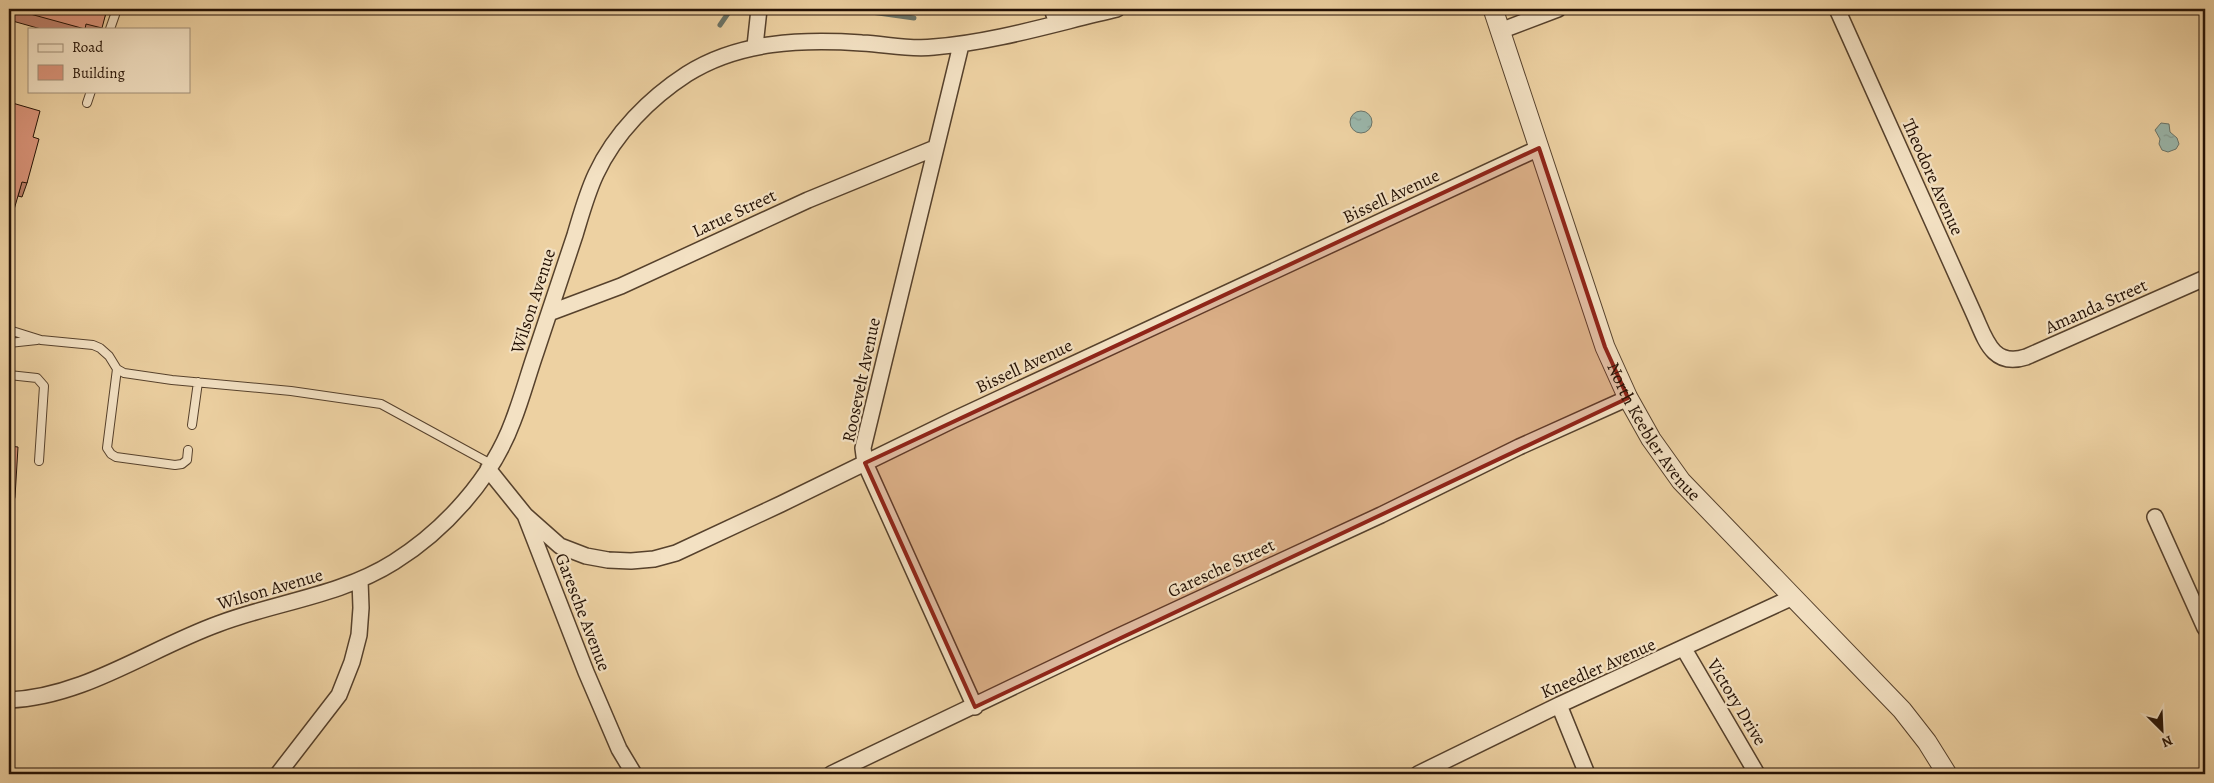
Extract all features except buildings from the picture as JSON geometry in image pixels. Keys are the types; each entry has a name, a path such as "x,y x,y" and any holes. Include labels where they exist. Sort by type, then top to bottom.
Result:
{"street":[{"path":"755,46 759,9"},
{"path":"1052,9 1057,23"},
{"name":"Wilson Avenue","path":"9,700 36,698 86,682 172,642 219,623 275,605 332,592 360,580 393,562 425,539 466,499 490,466 513,423 595,175 620,135 638,114 663,91 691,72 715,60 755,46 822,41 865,43 907,48 961,45 988,41 1117,9"},
{"name":"North Keebler Avenue","path":"1493,9 1605,347 1628,398 1651,439 1681,481 1902,710 1927,742 1947,774"},
{"path":"1500,31 1558,9"},
{"name":"Theodore Avenue","path":"1837,9 1974,314 1990,348 2000,357"},
{"name":"Roosevelt Avenue","path":"961,45 863,448 865,463 975,707"},
{"name":"Larue Street","path":"549,313 621,286 808,200 935,148"},
{"name":"Bissell Avenue","path":"525,516 560,546 586,556 631,562 654,559 676,553 962,415 1539,148"},
{"name":"Amanda Street","path":"2000,357 2017,360 2205,278"},
{"name":"Garesche Street","path":"831,774 975,707 1117,637 1381,515 1519,447 1628,398"},
{"name":"Garesche Avenue","path":"490,466 525,516 618,749 634,774"},
{"path":"2155,516 2205,628"},
{"path":"278,774 339,695 352,662 359,635 361,608 360,580"},
{"name":"Kneedler Avenue","path":"1418,774 1793,597"},
{"name":"Victory Drive","path":"1684,649 1757,774"},
{"path":"1559,706 1587,774"}],"lane":[{"path":"110,28 117,9"},
{"path":"87,103 91,92"},
{"path":"9,330 41,340 100,348 109,356 117,369 124,373 291,391 381,404 490,466"},
{"path":"9,343 41,340"},
{"path":"117,369 107,448 110,454 116,457 175,465 182,464 187,460 188,450"},
{"path":"9,374 37,378 44,386 39,461"},
{"path":"192,424 198,382"}],"highlighted area":[{"path":"1539,148 1605,347 1628,398 975,707 865,463"}],"water":[{"path":"1361,111 1369,114 1372,122 1369,130 1361,133 1353,130 1350,122 1353,114"},
{"path":"2161,123 2169,124 2170,132 2177,138 2179,144 2176,149 2168,152 2162,150 2159,144 2160,139 2155,130"}],"waterway":[{"path":"720,25 731,9"},
{"path":"850,9 914,18"}]}
